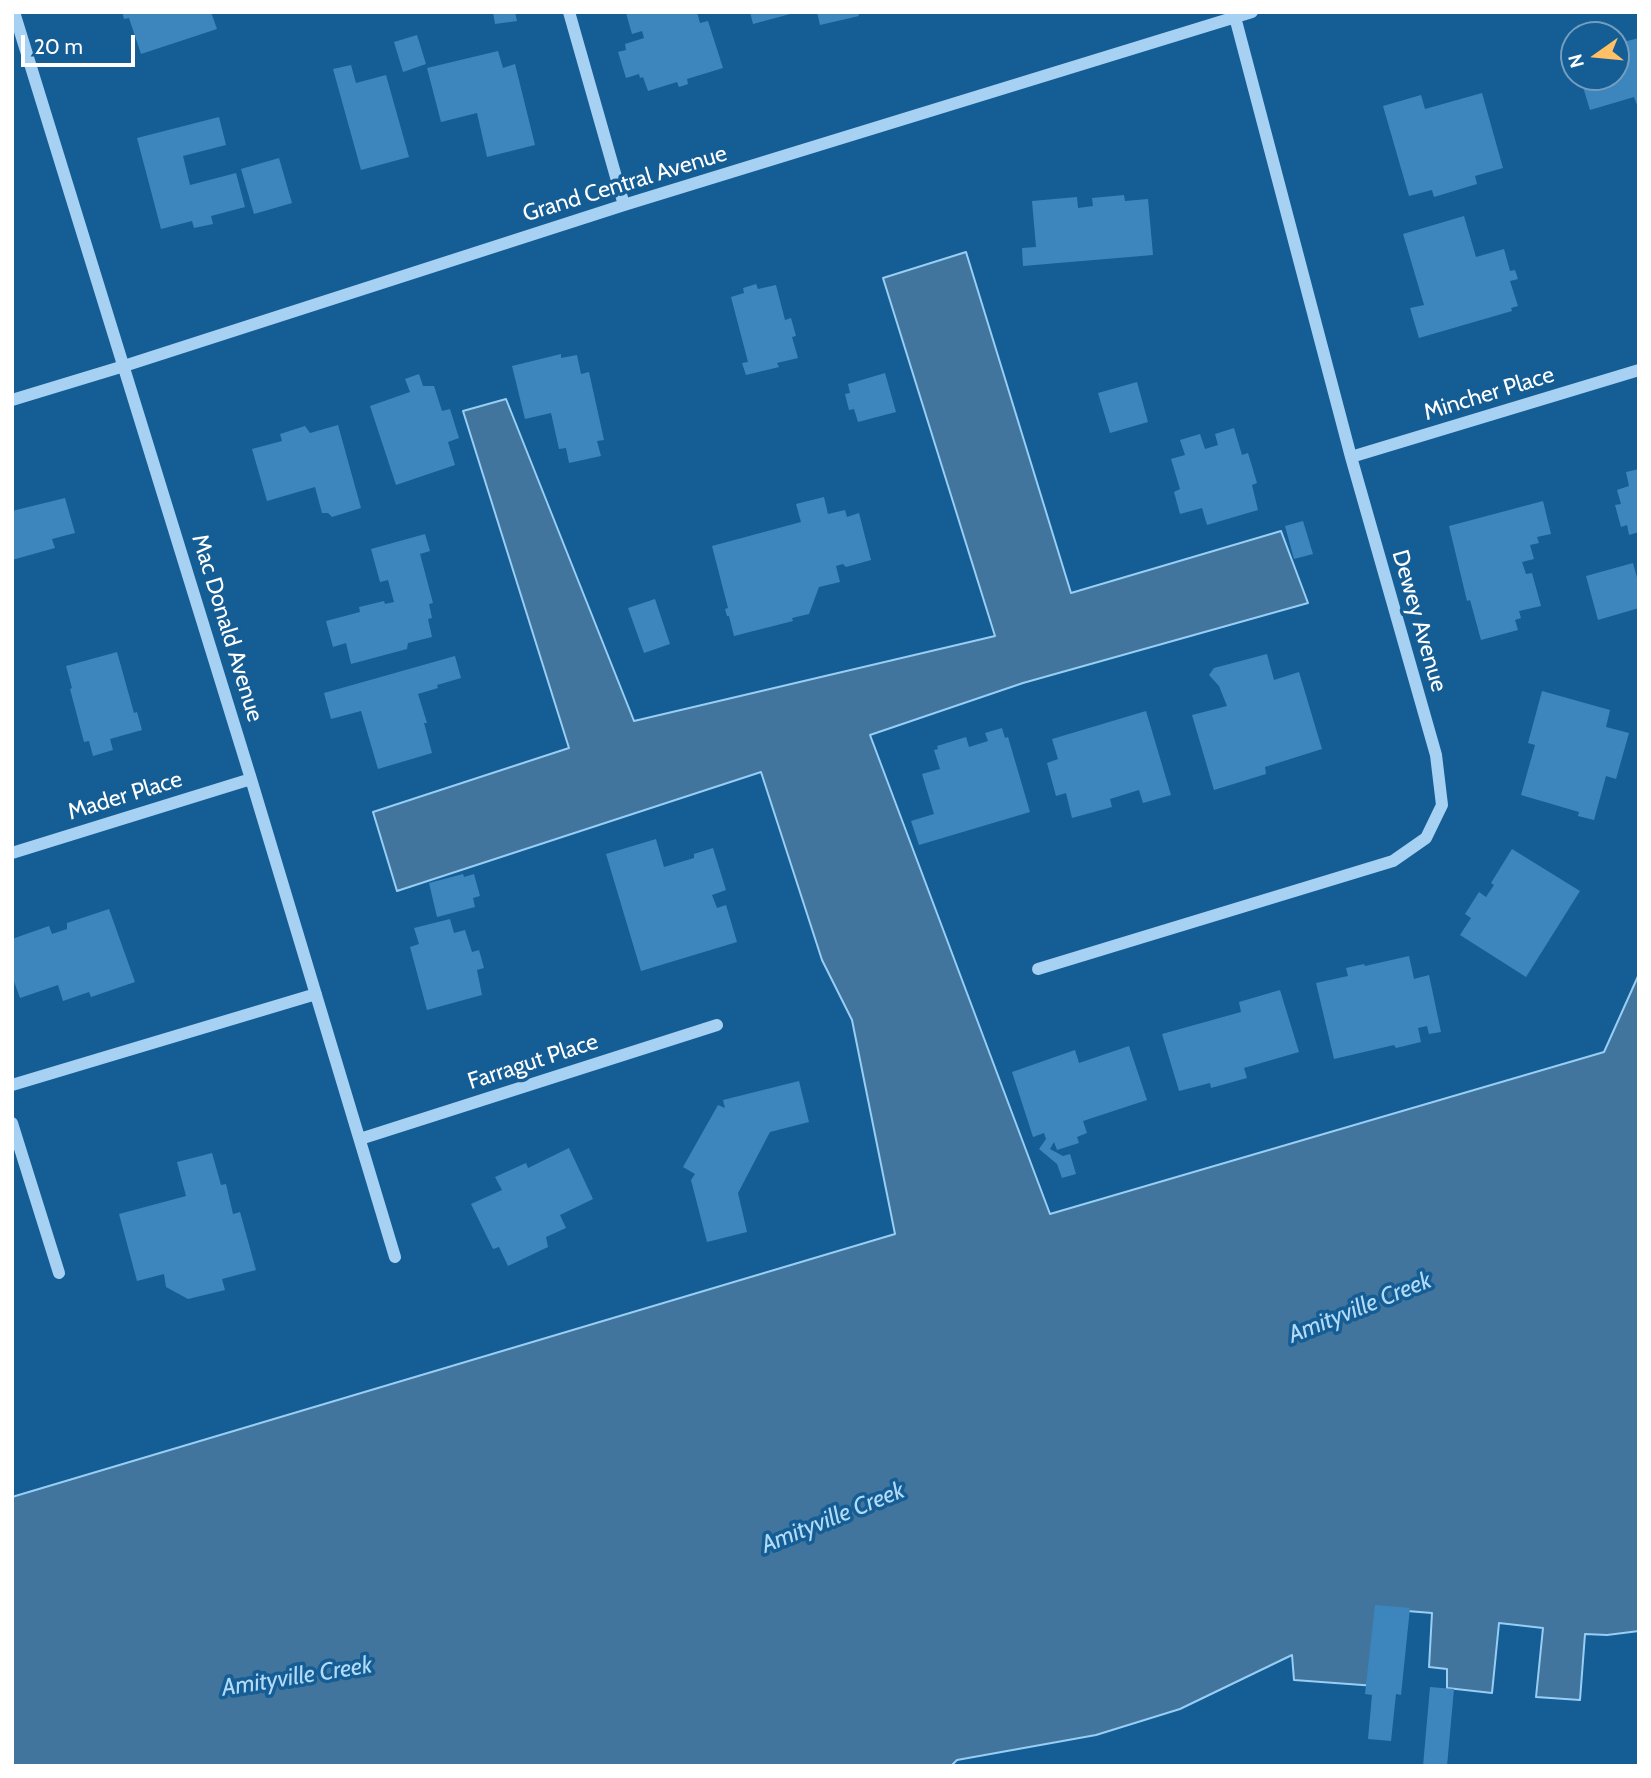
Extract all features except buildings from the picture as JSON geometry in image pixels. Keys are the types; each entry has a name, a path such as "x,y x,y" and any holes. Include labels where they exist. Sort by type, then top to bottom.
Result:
{"street":[{"name":"Mac Donald Avenue","path":"14,12 251,779 395,1257"},
{"path":"569,12 624,205"},
{"name":"Grand Central Avenue","path":"12,400 624,205 1252,12"},
{"name":"Dewey Avenue","path":"1038,969 1393,861 1426,838 1442,805 1436,755 1351,457 1235,17"},
{"name":"Mincher Place","path":"1351,457 1639,370"},
{"name":"Mader Place","path":"12,853 251,779"},
{"path":"12,1085 316,994"},
{"name":"Farragut Place","path":"360,1139 717,1025"},
{"path":"12,1123 59,1273"}],"water":[{"name":"Amityville Creek","path":"966,252 1071,593 1281,531 1308,603 1023,683 870,735 1050,1214 1604,1052 1639,974 1639,1631 1607,1635 1585,1634 1580,1700 1536,1697 1543,1628 1499,1623 1492,1693 1447,1688 1447,1669 1429,1667 1432,1613 1382,1609 1376,1686 1294,1680 1292,1655 1180,1709 1096,1735 957,1760 951,1766 12,1766 12,1497 895,1234 852,1020 822,960 761,772 397,891 373,812 569,748 463,411 506,399 634,721 995,636 883,278"}]}
